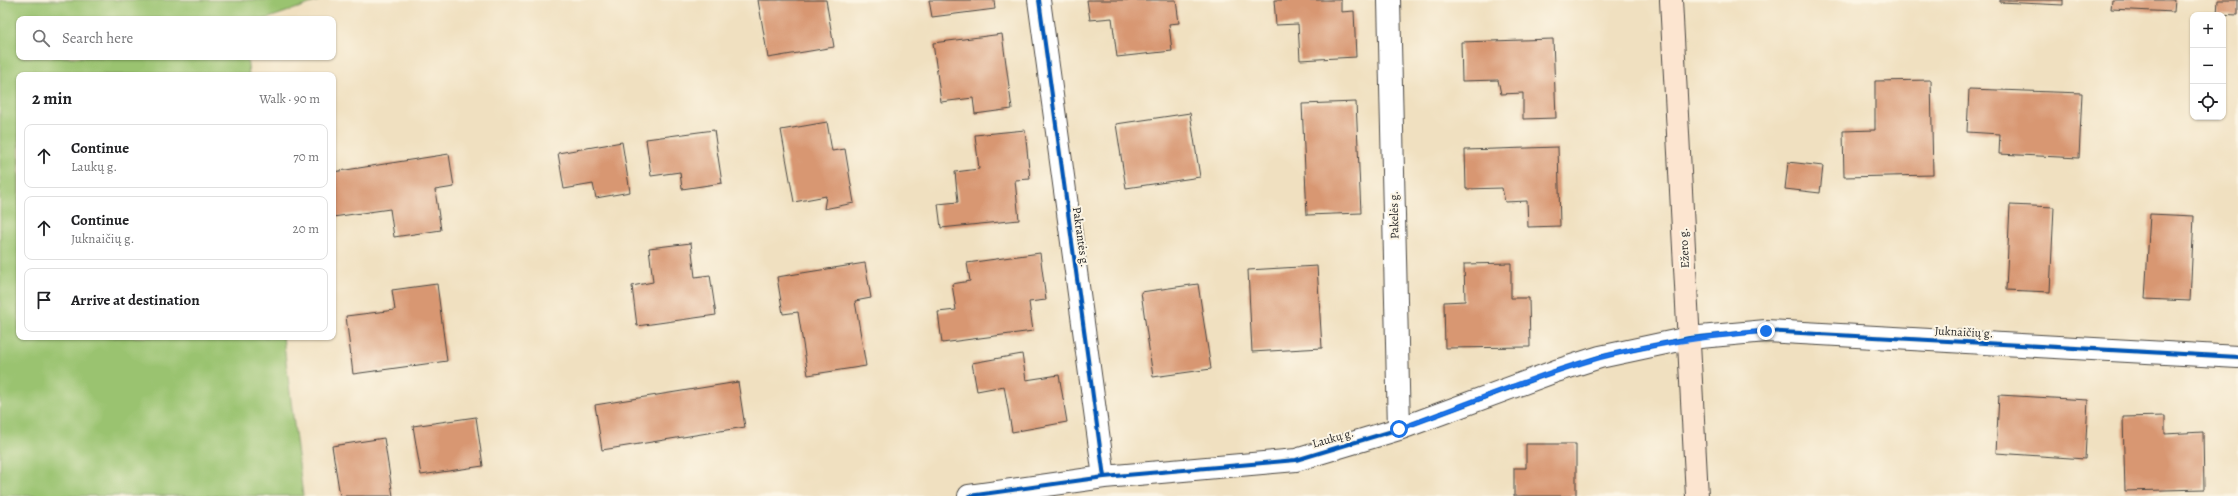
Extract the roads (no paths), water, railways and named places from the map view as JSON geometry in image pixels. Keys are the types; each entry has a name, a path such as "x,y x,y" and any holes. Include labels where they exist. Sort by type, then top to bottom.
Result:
{"main road":[{"name":"Ežero g.","path":"1671,0 1697,496"}],"street":[{"name":"Pakrantės g.","path":"1039,0 1104,477"},
{"name":"Pakelės g.","path":"1388,0 1399,429"},
{"name":"Juknaičių g.","path":"1689,338 1766,331 2238,357"},
{"name":"Laukų g.","path":"969,496 1035,491 1104,477 1296,460 1399,429 1556,371 1600,358 1689,338"}]}
